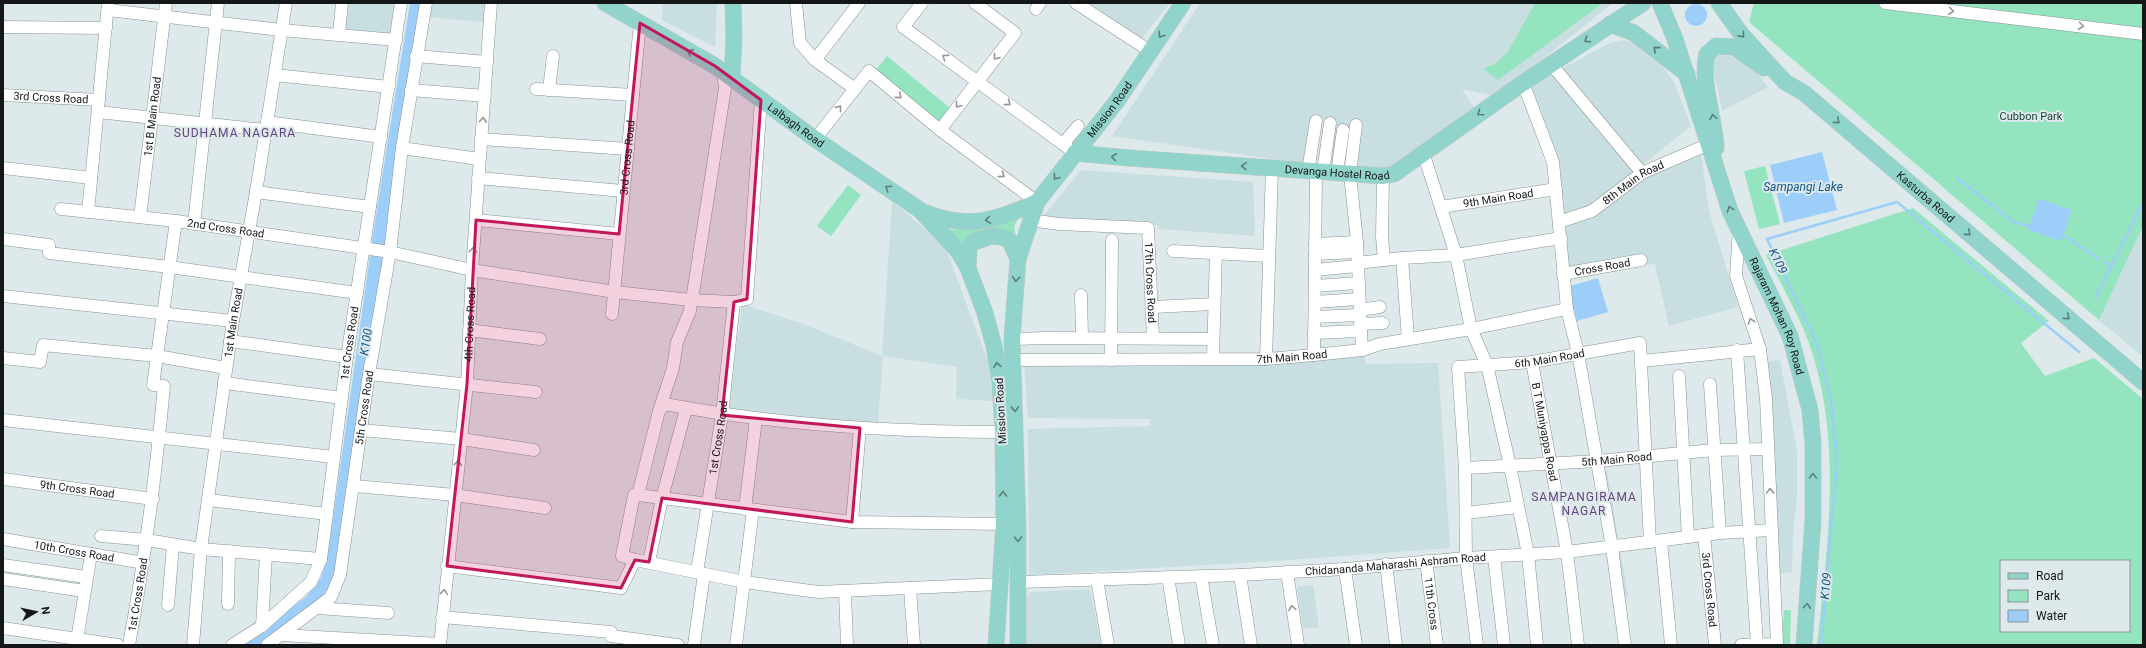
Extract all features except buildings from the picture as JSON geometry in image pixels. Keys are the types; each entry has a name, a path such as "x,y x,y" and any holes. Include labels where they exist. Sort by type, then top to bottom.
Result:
{"main road":[{"name":"Lalbagh Road","path":"606,3 715,66 815,139 920,210 958,251 968,268"},
{"path":"724,3 728,75"},
{"path":"728,75 734,38 733,3"},
{"name":"Mission Road","path":"996,645 1011,576 1018,565 1012,339 1018,259 1037,202 1069,148 1117,101 1183,3"},
{"name":"Devanga Hostel Road","path":"1069,148 1130,158 1383,176 1394,174 1423,152 1523,83 1643,3"},
{"name":"Rajaram Mohan Roy Road","path":"1660,3 1676,39 1730,211 1790,336 1811,415 1813,520 1804,645"},
{"name":"Kasturba Road","path":"1719,3 1740,34 1785,82 1804,93 2143,382"},
{"path":"1610,24 1634,33 1686,74"},
{"path":"1717,170 1715,128 1705,74 1707,54 1716,46 1734,47 1785,82"},
{"path":"920,210 945,220 966,223 1008,216 1037,202"},
{"name":"Mission Road","path":"1018,259 1010,242 1002,237 991,236 974,242 969,248 968,268 985,313 994,346 1000,382 1003,432 1004,524 1018,645"},
{"path":"1008,645 1010,585"}],"street":[{"name":"1st B Main Road","path":"140,218 166,3"},
{"path":"194,224 218,3"},
{"name":"1st Main Road","path":"193,645 201,548 226,368 286,3"},
{"path":"339,34 342,3"},
{"name":"1st Cross Road","path":"232,645 256,631 311,582 321,559 347,357 357,293 367,249 370,207 402,3"},
{"path":"426,3 416,56 487,62"},
{"name":"4th Cross Road","path":"440,644 467,384 472,270 491,3"},
{"path":"796,3 800,43 816,60 855,89"},
{"path":"816,60 859,3"},
{"path":"922,3 903,27 1069,148 1078,126"},
{"path":"940,130 977,80 1015,33 975,3"},
{"path":"1076,3 1150,51"},
{"path":"1885,3 2143,34"},
{"path":"88,212 108,6 164,16 281,30 396,40"},
{"name":"3rd Cross Road","path":"612,314 640,24"},
{"path":"3,27 106,28"},
{"name":"5th Cross Road","path":"267,643 282,635 331,597 340,574 355,486 361,430 389,252 402,148 416,56"},
{"path":"550,90 553,56"},
{"path":"1551,64 1642,173"},
{"path":"815,139 869,71 940,130 1037,202"},
{"path":"275,75 389,87"},
{"path":"638,495 659,411 673,368 677,342 690,311 728,75"},
{"path":"1523,83 1553,162 1567,309 1578,353 1598,461 1612,547 1625,645"},
{"path":"536,89 633,95"},
{"path":"411,90 485,96"},
{"name":"3rd Cross Road","path":"3,95 98,106 153,117 381,137"},
{"path":"734,302 747,299 761,100"},
{"path":"1316,121 1327,172 1357,256 1362,350"},
{"path":"1314,355 1315,249 1327,172 1330,123"},
{"path":"1327,172 1356,125"},
{"path":"1327,172 1343,130"},
{"path":"481,139 628,149"},
{"name":"8th Main Road","path":"1559,222 1592,210 1642,173 1709,144"},
{"path":"402,148 479,159"},
{"path":"1423,152 1456,255 1471,329 1487,365 1528,554 1537,645"},
{"path":"3,168 91,178"},
{"path":"1266,359 1272,168"},
{"path":"1383,176 1382,237 1384,260"},
{"path":"478,178 623,191"},
{"name":"9th Main Road","path":"1441,207 1556,189"},
{"path":"256,192 370,207"},
{"name":"2nd Cross Road","path":"61,209 176,221 389,252 472,270 615,292 691,300 734,302"},
{"path":"476,220 619,234"},
{"name":"17th Cross Road","path":"1030,220 1059,224 1148,228 1149,280 1152,289 1153,307 1153,338"},
{"name":"1st Cross Road","path":"129,645 144,563 159,438 164,386 153,385 176,221"},
{"path":"1739,230 1736,276 1760,348 1766,398 1777,644 1741,645"},
{"path":"1315,249 1384,260 1456,255 1561,238"},
{"path":"3,239 49,245 49,253 169,267 357,293"},
{"path":"1111,360 1112,240"},
{"path":"1173,251 1269,256"},
{"path":"1213,358 1216,253"},
{"path":"1315,270 1357,256"},
{"path":"1402,258 1408,339"},
{"name":"Cross Road","path":"1563,274 1641,260"},
{"path":"1315,286 1358,283"},
{"path":"1081,295 1082,338"},
{"path":"3,296 233,321"},
{"name":"1st Cross Road","path":"694,645 700,573 722,415 734,302"},
{"path":"1315,302 1383,323"},
{"path":"1153,307 1214,304"},
{"path":"1314,333 1380,307"},
{"name":"7th Main Road","path":"1013,360 1213,358 1266,359 1314,355 1362,350 1380,344 1471,329 1567,309"},
{"path":"1315,317 1359,316"},
{"path":"469,330 540,339"},
{"path":"1012,339 1214,339"},
{"path":"230,342 347,357"},
{"name":"6th Main Road","path":"1465,468 1458,367 1532,362 1640,343 1642,361"},
{"path":"3,358 40,362 43,345 157,356 226,368"},
{"path":"1671,645 1655,541 1646,455 1642,361 1760,348"},
{"path":"1737,350 1757,644"},
{"name":"B T Muniyappa Road","path":"1532,362 1567,552 1578,645"},
{"path":"369,374 536,392"},
{"path":"1679,376 1685,452 1688,537"},
{"path":"224,383 342,398"},
{"path":"1710,384 1720,533"},
{"path":"659,411 665,404 722,415 860,428 932,432 1003,432"},
{"path":"649,562 662,498 686,409"},
{"path":"736,645 745,582 756,419"},
{"path":"3,420 334,456"},
{"path":"852,522 860,428"},
{"path":"361,430 461,439 534,450"},
{"name":"5th Main Road","path":"1465,468 1598,461 1646,455 1714,450 1768,449"},
{"path":"1465,468 1466,558 1477,645"},
{"name":"9th Cross Road","path":"3,479 152,498"},
{"path":"355,486 455,494 545,508"},
{"path":"447,566 621,588 635,560 622,556 634,495 852,522 1004,524"},
{"path":"208,500 327,514"},
{"path":"1466,513 1518,507"},
{"name":"Chidananda Maharashi Ashram Road","path":"635,560 745,582 818,592 845,592 910,588 1010,585 1097,579 1240,575 1287,572 1466,558 1567,552 1720,533 1771,530"},
{"name":"3rd Cross Road","path":"1704,535 1715,645"},
{"path":"101,536 147,540 174,545 229,551 321,559"},
{"name":"10th Cross Road","path":"3,539 144,563"},
{"path":"168,605 174,545"},
{"path":"228,604 229,551"},
{"path":"77,640 91,554"},
{"path":"266,554 256,631 267,643"},
{"path":"1494,557 1504,645"},
{"name":"11th Cross","path":"1426,561 1437,645"},
{"path":"1386,564 1396,645"},
{"path":"3,565 86,578"},
{"path":"1345,568 1356,645"},
{"path":"1287,572 1298,645"},
{"path":"1240,575 1251,645"},
{"path":"1201,576 1213,645"},
{"path":"1168,577 1179,645"},
{"path":"3,579 84,591"},
{"path":"1097,579 1108,645"},
{"path":"910,588 914,645"},
{"path":"845,592 847,645"},
{"path":"318,608 388,613"},
{"path":"442,617 611,632 610,636 678,645"},
{"path":"3,628 118,645"},
{"path":"282,635 440,644"}],"highlighted area":[{"path":"640,23 715,66 761,100 747,299 734,302 722,415 860,428 852,522 662,498 649,562 635,560 621,588 447,566 467,384 476,220 619,234"}],"shaded area":[{"path":"349,3 398,3 393,39 345,32"},
{"path":"427,3 487,3 485,22 425,17"},
{"path":"663,3 717,3 715,47 662,20"},
{"path":"1084,3 1170,3 1141,39"},
{"path":"1200,3 1613,3 1496,96 1462,89 1474,108 1419,150 1387,170 1325,166 1331,121 1314,118 1307,164 1112,136"},
{"path":"1622,40 1638,44 1657,59 1673,80 1691,126 1593,205 1564,216 1529,86 1610,43"},
{"path":"1718,55 1730,56 1753,69 1768,87 1722,111 1712,62"},
{"path":"1701,153 1709,211 1738,307 1669,326 1655,264 1568,270 1564,223 1654,172"},
{"path":"1081,170 1253,182 1255,236 1159,229 1158,225 1062,223 1041,219"},
{"path":"892,201 945,246 989,365 994,401 956,399 957,367 883,356 878,423 728,410 742,304 803,324 882,356"},
{"path":"2143,226 2143,353 2141,355 2099,320"},
{"path":"1365,357 1365,364 1438,363 1450,548 1276,561 1029,575 1028,429 1151,426 1150,419 1028,418 1024,363 1222,363"},
{"path":"1780,360 1797,451 1797,496 1793,534 1792,572 1775,574 1767,361"},
{"path":"1607,471 1628,597 1614,599 1593,473"},
{"path":"1313,585 1319,627 1303,629 1297,587"},
{"path":"1090,589 1101,645 1026,645 1027,597 1031,592"}],"green space":[{"path":"1535,3 1603,3 1498,80 1483,69 1495,64 1508,52"},
{"name":"Cubbon Park","path":"1754,3 2143,3 2143,226 2099,320 1749,22"},
{"path":"887,56 950,108 938,123 875,71"},
{"path":"1765,166 1780,224 1759,229 1744,171"},
{"path":"848,185 861,195 831,236 817,226"},
{"path":"1913,208 2049,321 2021,343 2045,376 2094,358 2143,399 2143,645 1817,645 1825,575 1830,503 1828,431 1823,396 1815,362 1806,335 1794,308 1766,255"},
{"path":"1019,218 1014,226 1016,237 964,248 947,229 965,230 983,228 1002,224"},
{"path":"1784,610 1791,610 1790,645 1782,645"}],"water":[{"name":"K100","path":"410,3 421,3 340,561 331,585 314,606 260,645 240,645 306,597 321,578 328,554 373,234"},
{"path":"1696,4 1704,7 1707,15 1704,23 1696,26 1688,23 1685,15 1688,7"},
{"name":"Sampangi Lake","path":"1822,152 1837,210 1784,223 1770,165"},
{"path":"2039,199 2072,210 2061,241 2028,230"},
{"path":"1598,278 1608,312 1577,321 1567,287"}],"waterway":[{"path":"1957,178 2013,222 2029,226"},
{"name":"K109","path":"1821,645 1837,460 1831,401 1817,344 1767,239 1897,202 2079,352"},
{"path":"2096,297 2143,203"},
{"path":"2063,235 2099,259"},
{"path":"2104,262 2112,266"}],"district":[{"name":"SUDHAMA NAGARA","path":"235,133"},
{"name":"SAMPANGIRAMA NAGAR","path":"1584,504"}]}
